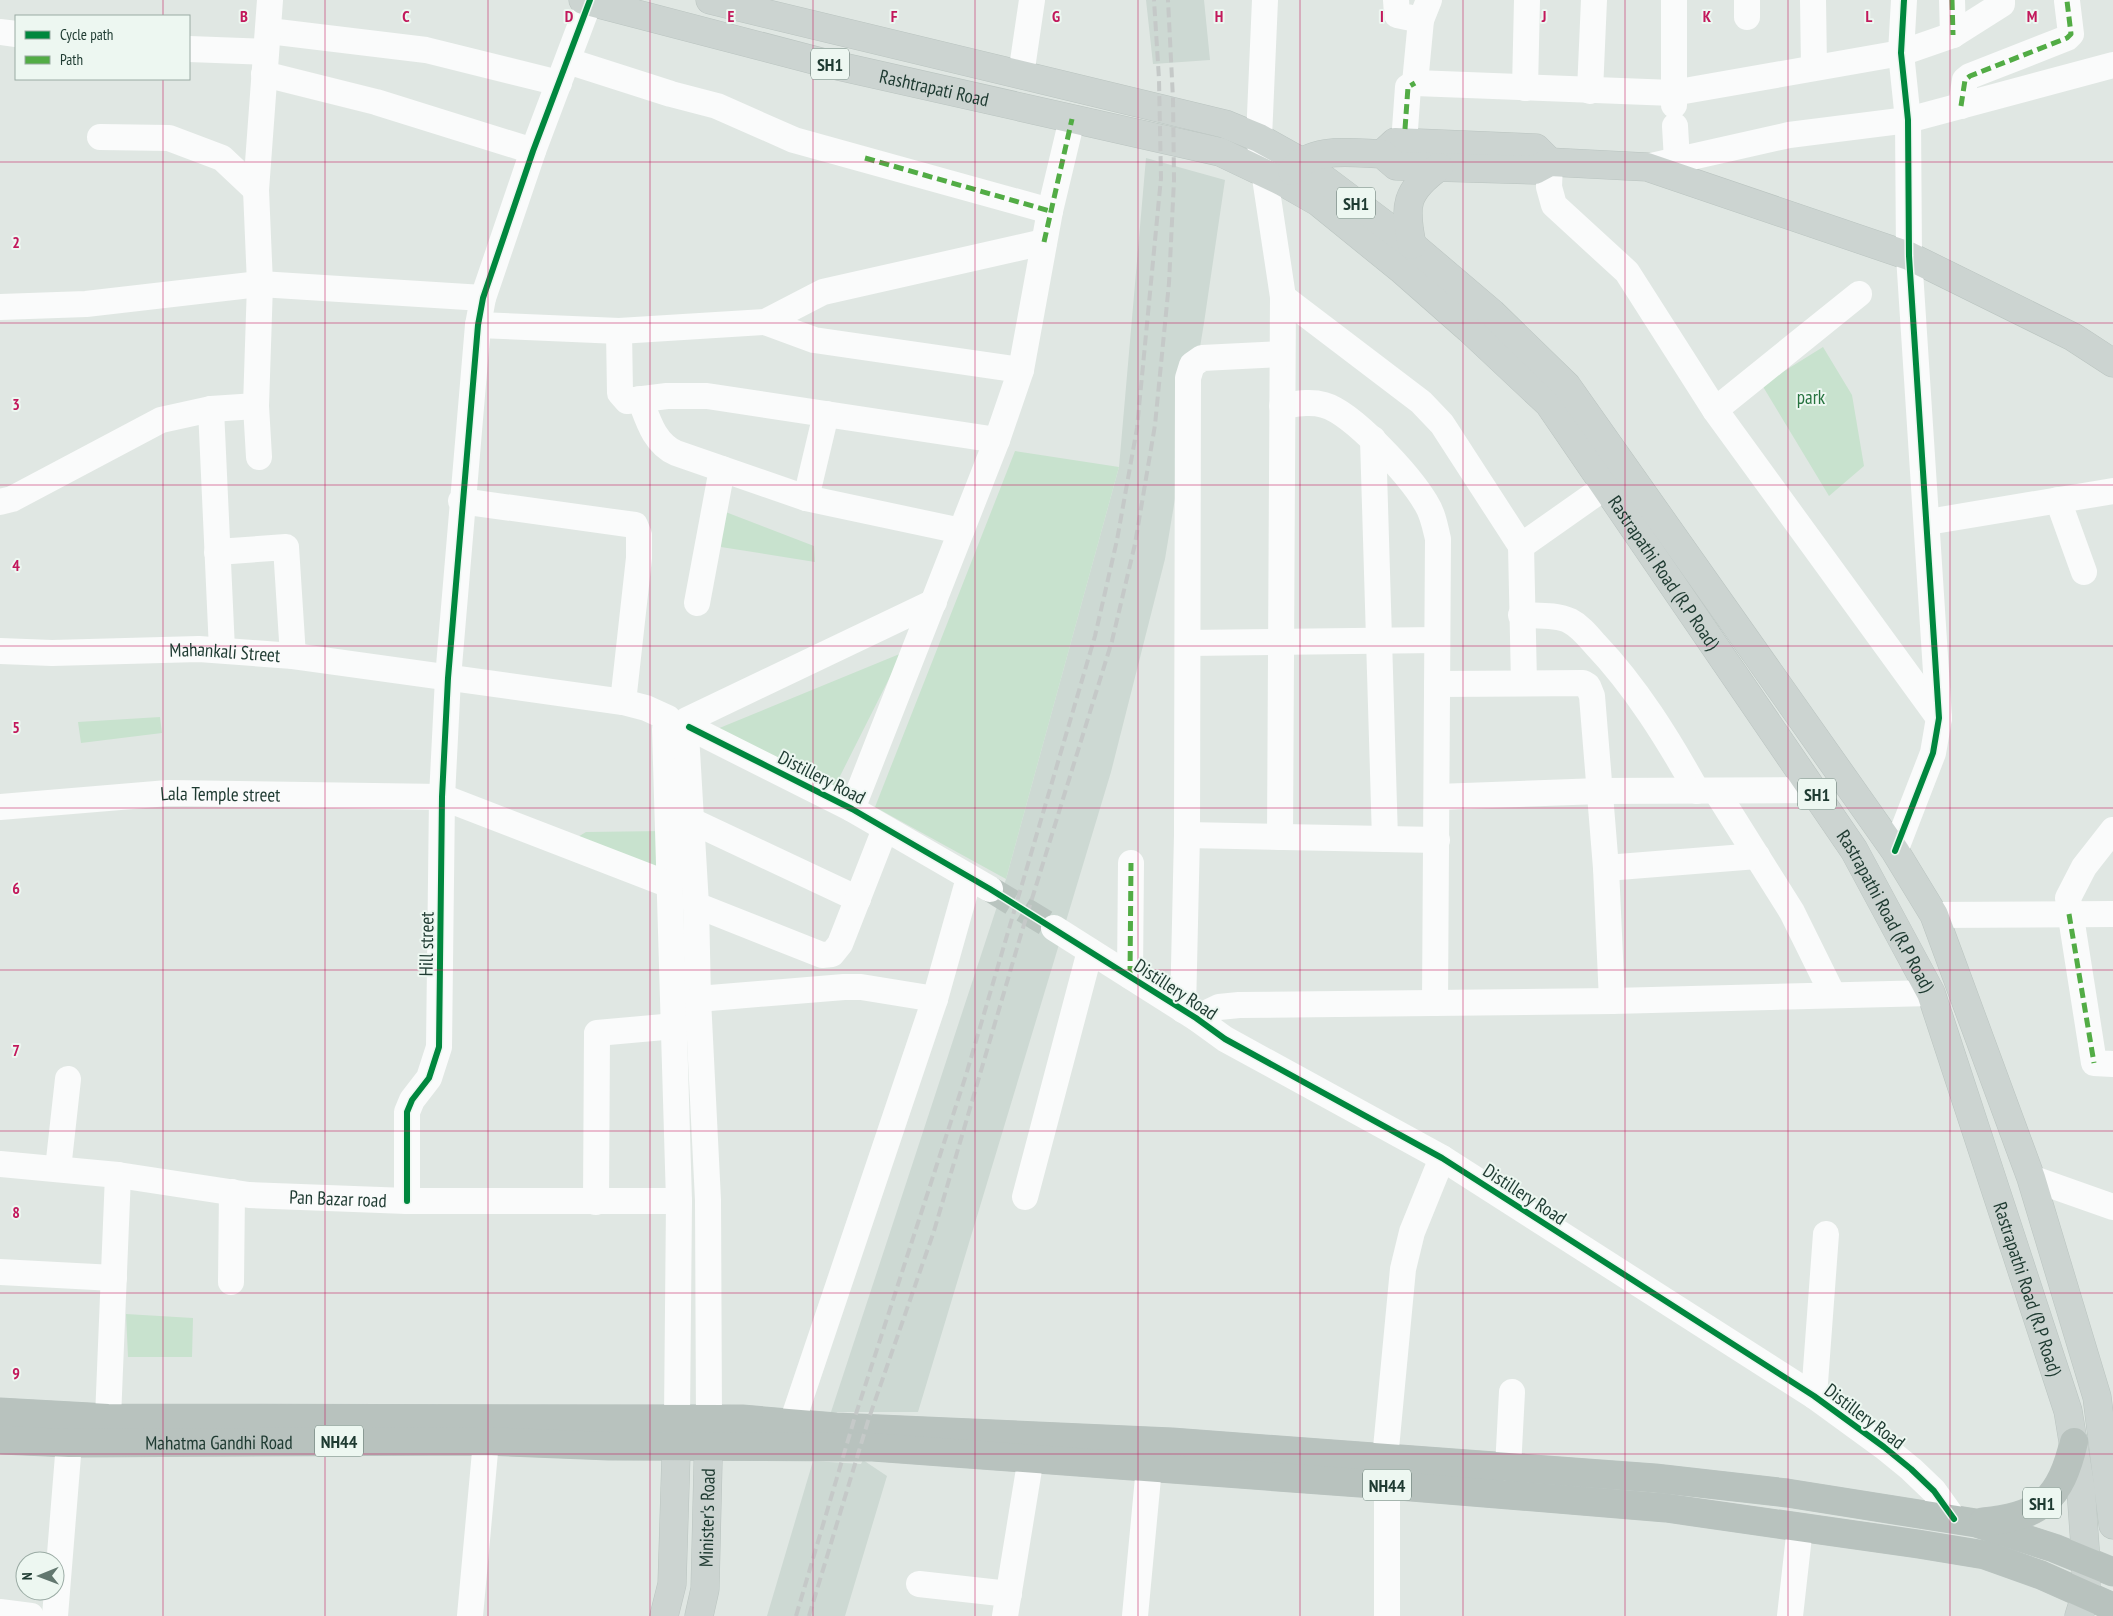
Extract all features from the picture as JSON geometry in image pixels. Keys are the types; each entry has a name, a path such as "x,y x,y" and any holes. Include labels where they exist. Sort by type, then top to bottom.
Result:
{"highway":[{"name":"Mahatma Gandhi Road","path":"0,1412 108,1418 677,1419"},
{"name":"NH44","path":"677,1419 1172,1442 1666,1508 1985,1555 2041,1574 2082,1605 2113,1606"},
{"name":"Mahatma Gandhi Road","path":"0,1440 69,1443 486,1441 678,1446"},
{"name":"SH1","path":"1965,1521 2009,1520 2031,1512 2053,1494 2067,1470 2074,1442"},
{"name":"NH44","path":"678,1446 863,1447 1149,1466 1386,1472 1508,1468 1655,1478 1787,1493 1965,1521 2054,1548 2113,1572"}],"main road":[{"name":"Rashtrapati Road","path":"710,0 1225,124 1259,138 1282,172"},
{"name":"Rashtrapati Road","path":"588,1 825,63 1220,152 1282,172"},
{"path":"1382,154 1395,142 1536,148 1550,162"},
{"path":"1282,172 1325,153 1382,154 1396,166 1535,170 1550,162 1647,167 1909,256 2073,337 2113,363"},
{"path":"1412,245 1408,225 1408,202 1419,181 1439,167"},
{"name":"Rastrapathi Road (R.P Road)","path":"1282,172 1412,245 1492,313 1567,386 1895,851 1934,914 2031,1178 2097,1397 2113,1525"},
{"name":"Rastrapathi Road (R.P Road)","path":"1282,172 1403,271 1520,376 1548,404 1854,850 1931,993 2068,1411 2081,1490 2086,1561 2082,1605"},
{"name":"Minister's Road","path":"664,1616 672,1584 678,1446 677,1419"},
{"name":"Minister's Road","path":"699,1616 705,1589 709,1419"}],"street":[{"path":"259,457 256,406 260,284 256,190 270,0"},
{"path":"1021,75 1032,0"},
{"path":"1266,0 1259,138 1282,172 1280,837"},
{"path":"1396,0 1397,15 1425,10 1415,83"},
{"path":"1525,88 1527,0"},
{"path":"1590,91 1594,0"},
{"path":"1674,0 1674,108 1677,160"},
{"path":"1813,0 1814,67"},
{"path":"1895,851 1933,753 1939,718 1928,522 1909,256 1908,120 1901,53 1904,0"},
{"path":"1952,0 1953,35"},
{"path":"1405,129 1408,87 1415,83 1590,91 1674,108 1814,67 1901,53 1953,35 2002,4 2002,0"},
{"name":"Hill street","path":"407,1201 407,1112 412,1100 429,1078 440,1047 442,797 448,678 461,501 478,325 483,298 533,151 564,72 588,1"},
{"path":"1961,106 1964,80 1970,76 2066,38 2071,34 2067,1"},
{"path":"0,32 15,34"},
{"path":"190,49 266,52 426,50 564,72 671,94 717,106 794,140 1050,211"},
{"path":"266,52 376,102 533,151"},
{"path":"1647,167 1789,135 1908,120 2113,65"},
{"path":"852,809 962,531 997,440 1021,370 1050,211 1072,119"},
{"path":"100,137 169,138 222,158 256,190"},
{"path":"1550,162 1549,187 1554,205 1627,272 1715,410 1939,718"},
{"path":"765,322 823,292 1044,242"},
{"path":"0,307 86,304 260,284 483,298"},
{"path":"1715,410 1859,294"},
{"path":"1283,297 1421,402 1442,424 1521,546 1524,683"},
{"path":"478,325 619,331 765,322 814,340 1021,370"},
{"path":"619,331 620,393 627,400 707,396 997,440"},
{"path":"1282,354 1202,358 1192,365 1188,378 1187,835 1190,1014 1219,1007 1238,1006 1612,1001 1931,993"},
{"path":"640,399 652,432 666,448 806,498 962,531"},
{"path":"1282,406 1312,403 1339,411 1373,439 1425,502 1433,517 1438,539 1435,1003"},
{"path":"0,502 12,499 161,420 210,409 256,406"},
{"path":"210,409 222,650"},
{"path":"806,498 826,414"},
{"path":"1373,439 1385,839"},
{"path":"697,603 722,469"},
{"path":"1521,546 1604,487"},
{"path":"1928,522 2113,491"},
{"path":"2058,500 2084,572"},
{"path":"461,501 635,524 639,534 639,558 623,702"},
{"path":"217,552 286,547 294,656"},
{"path":"677,1419 679,1201 670,886 680,821 679,725 934,602"},
{"path":"1522,615 1560,617 1572,622 1610,660 1666,738 1757,856 1792,912 1833,995"},
{"path":"1188,643 1437,640"},
{"name":"Mahankali Street","path":"0,651 52,653 222,650 294,656 448,678"},
{"name":"Distillery Road","path":"448,678 623,702 646,708 852,809 980,883 935,999"},
{"path":"1437,684 1583,683 1588,686 1592,696 1606,868 1612,1001"},
{"path":"1437,797 1600,791 1814,790"},
{"name":"Lala Temple street","path":"0,807 168,793 442,797"},
{"path":"442,797 670,886"},
{"path":"680,821 858,899"},
{"path":"680,821 696,905 698,999 708,1200 709,1419"},
{"path":"696,905 822,955 832,954 840,944 885,829"},
{"path":"2113,830 2084,867 2068,898 2069,914 2094,1063 2113,1064"},
{"path":"1187,835 1437,840"},
{"path":"1606,868 1757,856"},
{"path":"1130,976 1131,863"},
{"path":"1934,914 2113,914"},
{"name":"Distillery Road","path":"1054,928 1190,1014 1224,1040 1442,1158 1814,1396 1911,1469 1965,1521"},
{"path":"1025,1197 1090,950"},
{"path":"698,999 844,987 861,987 935,999 792,1423"},
{"path":"596,1202 597,1032 675,1026"},
{"path":"58,1169 68,1078"},
{"path":"1387,1616 1386,1472 1403,1269 1412,1232 1442,1158"},
{"name":"Pan Bazar road","path":"0,1164 118,1175 232,1192 407,1201 679,1201"},
{"path":"108,1418 118,1175"},
{"path":"2031,1178 2113,1206"},
{"path":"231,1282 232,1192"},
{"path":"1814,1396 1826,1234"},
{"path":"0,1272 114,1278"},
{"path":"1508,1468 1512,1392"},
{"path":"470,1616 486,1441"},
{"path":"55,1616 69,1443"},
{"path":"919,1584 1007,1605 1031,1457"},
{"path":"1135,1616 1149,1466"},
{"path":"1790,1616 1800,1527"},
{"path":"0,1612 31,1616"}],"shaded area":[{"path":"1146,0 1204,0 1210,60 1153,64"},
{"path":"1146,158 1225,180 1204,323 1165,559 1111,772 918,1412 831,1412 1006,879 1119,467"},
{"path":"863,1460 887,1476 845,1616 767,1616 813,1461 861,1464"}],"green space":[{"name":"park","path":"1823,347 1852,395 1864,466 1829,496 1762,385"},
{"path":"1015,451 1119,467 1006,879 875,807"},
{"path":"723,511 814,546 815,562 721,547"},
{"path":"902,653 834,788 717,729"},
{"path":"160,717 162,733 81,743 78,722"},
{"path":"664,831 664,880 563,846 586,832"},
{"path":"126,1314 193,1318 192,1357 128,1357"}],"tunnel":[{"path":"990,889 1054,928"}],"railway":[{"path":"796,1616 854,1420 966,1075 1095,636 1117,540 1137,428 1161,178 1159,79 1154,0"},
{"path":"809,1616 868,1421 934,1231 1022,931 1112,641 1135,544 1155,425 1169,283 1174,180 1173,99 1168,0"}],"marked path":[{"path":"1952,0 1953,35"},
{"path":"1961,106 1965,80 1970,76 2067,38 2071,34 2067,1"},
{"path":"1405,129 1408,87 1415,83"},
{"path":"1044,242 1072,119"},
{"path":"865,158 1050,211"},
{"path":"1130,976 1131,863"},
{"path":"2069,914 2094,1063"}],"cycle path":[{"path":"407,1201 407,1112 412,1100 429,1078 439,1047 442,797 448,678 478,325 483,298 533,151 590,0"},
{"path":"1895,851 1933,753 1939,718 1909,256 1908,120 1901,53 1904,0"},
{"path":"689,727 852,809 990,889 1196,1018 1225,1039 1442,1158 1814,1396 1911,1469 1934,1491 1954,1519"}]}
